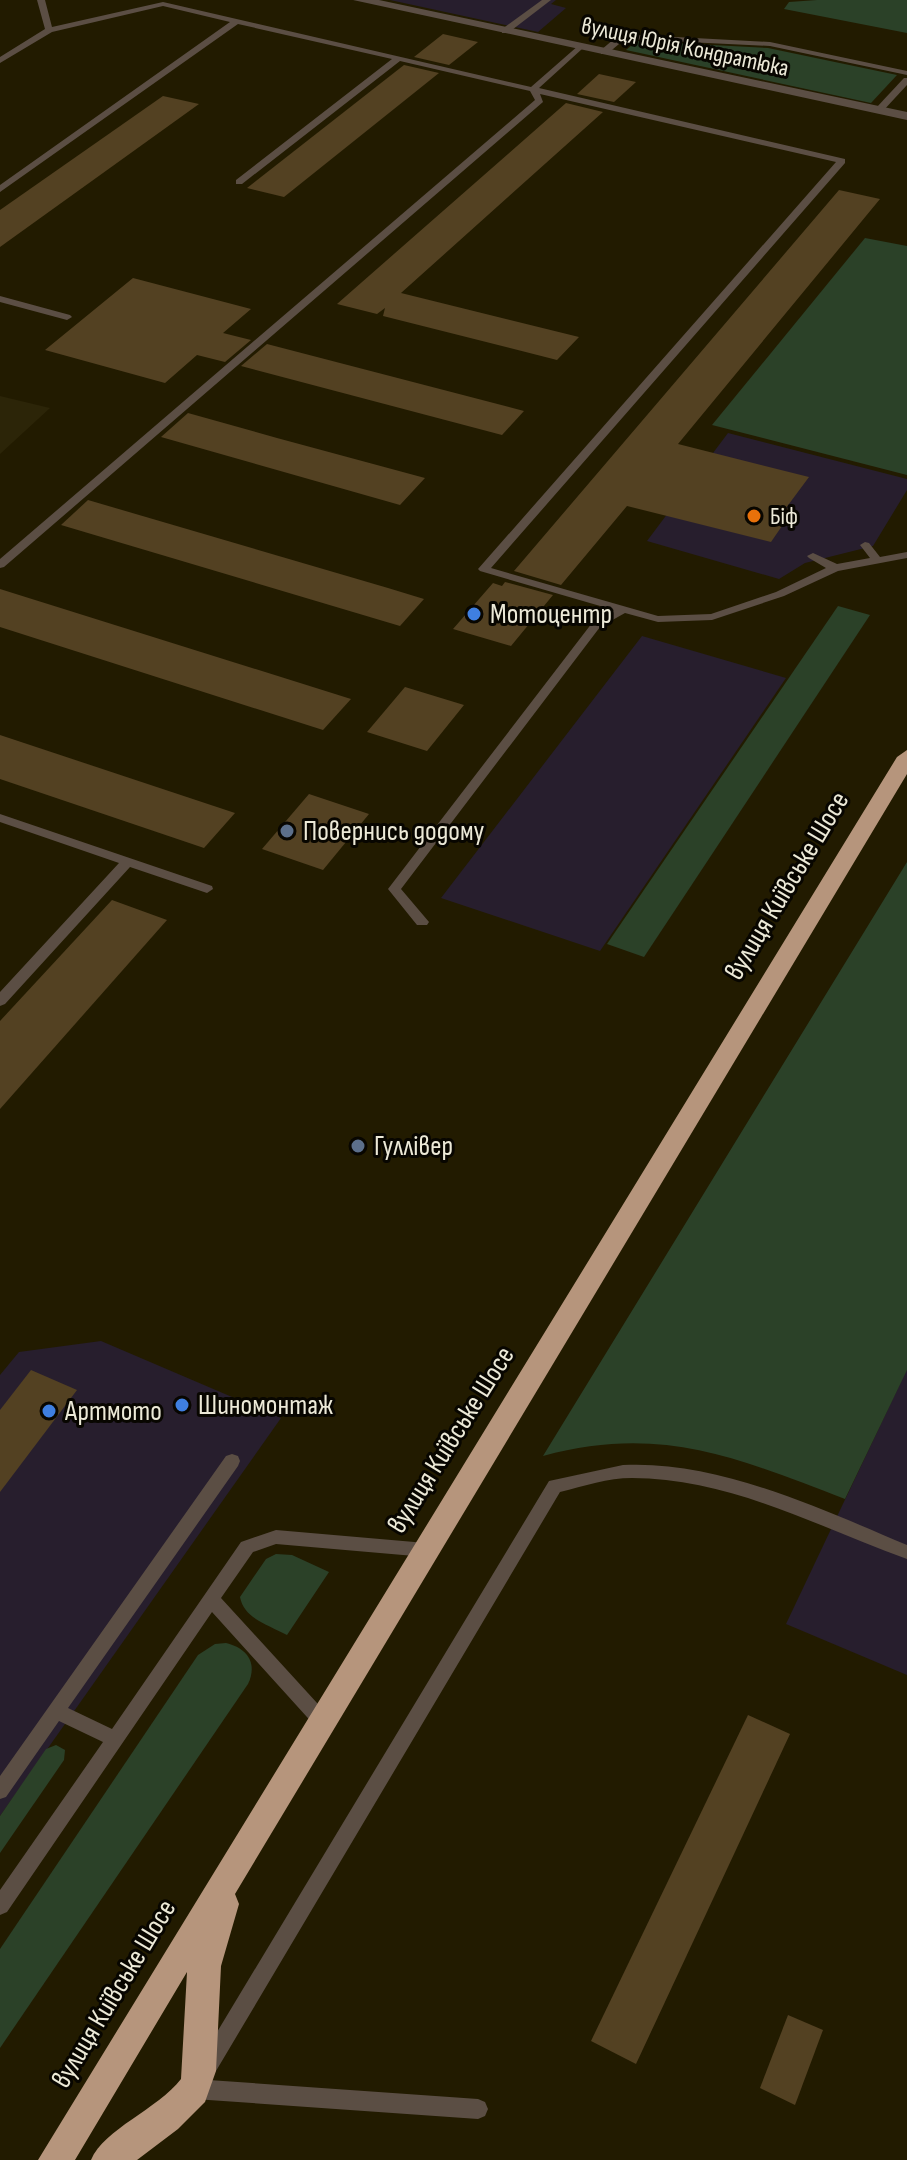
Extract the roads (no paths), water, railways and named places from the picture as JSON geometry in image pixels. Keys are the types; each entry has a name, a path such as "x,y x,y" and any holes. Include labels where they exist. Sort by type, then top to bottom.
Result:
{"highway":[{"name":"вулиця Київське Шосе","path":"55,2160 907,757"},
{"path":"108,2160 151,2129 193,2090 200,2053 200,2002 209,1948 249,1842"}],"street":[{"name":"вулиця Юрія Кондратюка","path":"360,0 907,116"}],"lane":[{"path":"41,0 49,30"},
{"path":"505,31 547,0"},
{"path":"0,61 49,30 167,2 236,21 842,161 484,569 658,619 712,617 780,594 835,568 907,555"},
{"path":"0,189 236,21"},
{"path":"604,52 623,36 770,44 907,73"},
{"path":"533,89 579,47"},
{"path":"239,182 398,59"},
{"path":"879,110 907,80"},
{"path":"0,565 540,100 533,89"},
{"path":"0,299 67,317"},
{"path":"865,545 876,559"},
{"path":"813,556 835,568"},
{"path":"422,922 394,889 596,625 624,609"},
{"path":"0,818 207,889"},
{"path":"0,1001 128,862"},
{"path":"0,1791 232,1461"},
{"path":"478,2109 193,2090 555,1486 633,1471 711,1481 834,1522 907,1552"},
{"path":"0,1906 247,1547 276,1537 426,1550"},
{"path":"211,1599 322,1721"},
{"path":"56,1711 115,1739"}],"place":[{"name":"Біф","path":"754,516"},
{"name":"Мотоцентр","path":"474,614"},
{"name":"Повернись додому","path":"287,831"},
{"name":"Гуллівер","path":"358,1146"},
{"name":"Шиномонтаж","path":"182,1405"},
{"name":"Артмото","path":"49,1411"}]}
